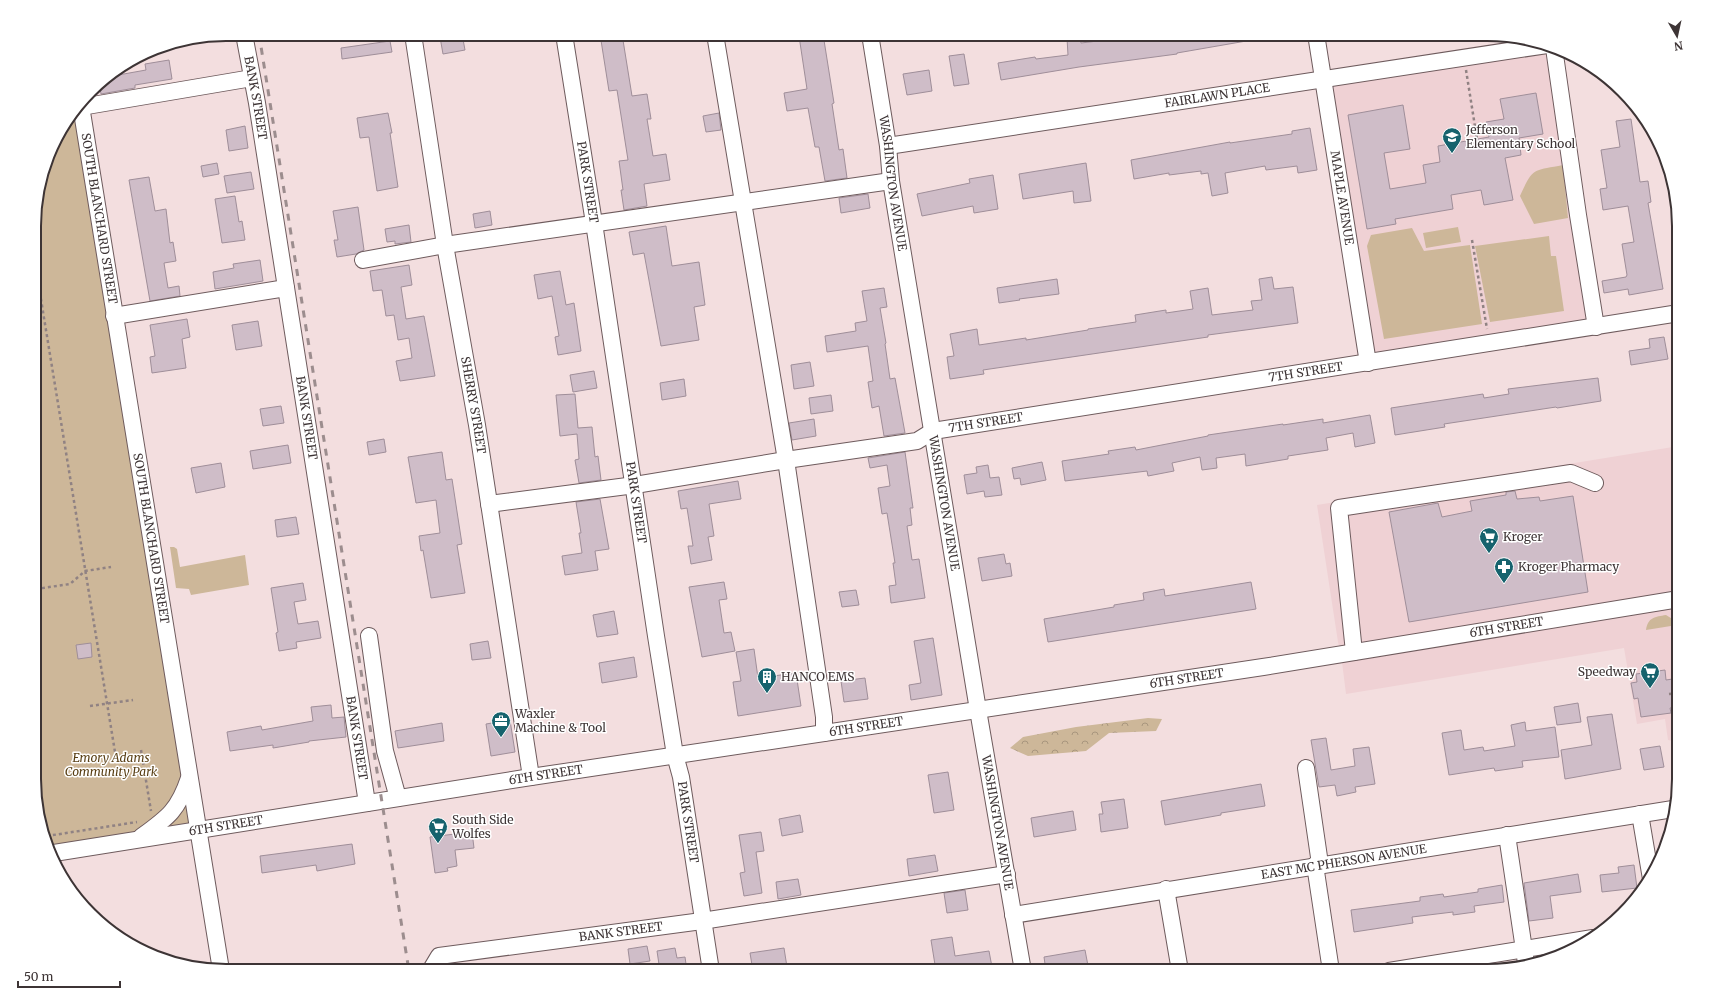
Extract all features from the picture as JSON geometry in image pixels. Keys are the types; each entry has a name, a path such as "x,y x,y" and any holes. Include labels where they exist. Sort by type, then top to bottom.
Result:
{"street":[{"name":"BANK STREET","path":"245,41 286,288 367,802"},
{"name":"SHERRY STREET","path":"414,41 445,245 477,425 531,777"},
{"name":"PARK STREET","path":"565,41 635,485 656,636 675,755 681,777 710,964"},
{"path":"716,41 786,460 824,717 824,733"},
{"name":"WASHINGTON AVENUE","path":"871,41 888,146 891,181 978,710 1023,964"},
{"name":"MAPLE AVENUE","path":"1317,41 1368,363"},
{"name":"FAIRLAWN PLACE","path":"888,146 1535,47"},
{"path":"1555,54 1596,326"},
{"path":"86,105 252,78"},
{"name":"SOUTH BLANCHARD STREET","path":"82,110 114,316 221,964"},
{"path":"363,260 445,245 891,181"},
{"path":"114,316 286,288"},
{"name":"7TH STREET","path":"933,431 1672,314"},
{"path":"489,504 635,485 786,460 917,441 933,431"},
{"path":"1354,652 1339,508 1571,473 1595,483"},
{"name":"6TH STREET","path":"56,853 367,802 1354,652 1672,600"},
{"path":"369,636 385,751 398,798"},
{"path":"1306,768 1330,964"},
{"path":"138,839 153,823 172,812 183,797 190,775"},
{"name":"EAST MC PHERSON AVENUE","path":"1013,915 1669,810"},
{"path":"1640,814 1649,868"},
{"path":"1508,835 1525,956"},
{"path":"702,921 1007,874"},
{"path":"1166,890 1179,964"},
{"name":"BANK STREET","path":"434,964 439,956 702,921"},
{"path":"1452,964 1525,956 1571,944"}],"path":[{"path":"1464,58 1477,139"},
{"path":"1472,240 1489,344"},
{"path":"41,300 115,752"},
{"path":"41,588 70,584 85,571 111,567"},
{"path":"90,706 133,700"},
{"path":"50,836 153,823 141,750"}],"shaded area":[{"name":"Jefferson Elementary School","path":"1535,47 1548,51 1596,327 1368,363 1324,80"},
{"path":"1672,447 1672,741 1668,740 1665,719 1637,724 1624,648 1346,694 1317,505"}],"green space":[{"name":"Emory Adams Community Park","path":"81,111 199,829 56,852 47,827 41,791 41,214 47,178 55,155 66,133"},
{"path":"1563,165 1568,218 1534,224 1520,196 1524,187 1531,175 1535,172 1545,168"},
{"path":"1458,227 1461,242 1426,248 1423,233"},
{"path":"1412,228 1424,251 1470,245 1482,324 1384,339 1367,246 1371,235"},
{"path":"1549,236 1551,256 1556,256 1564,311 1490,322 1475,246"},
{"path":"170,547 177,549 180,567 245,555 249,585 191,595 189,589 176,588"},
{"path":"1666,615 1672,619 1672,626 1646,630 1648,622 1655,617"},
{"path":"1148,718 1162,719 1156,731 1109,733 1086,751 1028,756 1010,748 1023,737 1076,727"}],"building":[{"path":"390,41 392,52 342,59 341,48"},
{"path":"441,41 463,41 465,50 443,54"},
{"path":"601,41 623,41 632,96 647,94 651,119 647,119 653,156 666,154 670,180 644,184 647,206 624,210 619,161 628,160 617,90 609,91"},
{"path":"800,41 824,41 834,103 832,104 839,150 843,149 847,178 825,181 819,147 815,147 808,108 787,111 784,93 807,89"},
{"path":"1067,41 1081,41 1081,43 1098,41 1246,41 1177,54 1079,67 1001,80 998,63 1035,57 1036,59 1068,55"},
{"path":"964,54 969,84 954,86 949,56"},
{"path":"169,60 172,79 135,85 135,88 101,94 100,90 119,75 146,70 145,64"},
{"path":"929,70 932,91 907,95 903,74"},
{"path":"1536,93 1543,134 1519,138 1521,155 1505,158 1513,200 1484,205 1481,190 1451,195 1453,209 1395,219 1396,224 1367,229 1348,115 1403,105 1410,149 1384,153 1390,189 1426,183 1423,165 1440,162 1438,146 1489,137 1486,122 1504,119 1500,99"},
{"path":"388,113 392,133 390,133 398,187 377,191 369,137 360,138 357,118"},
{"path":"719,113 721,130 706,132 703,116"},
{"path":"1631,119 1640,182 1648,181 1651,202 1648,203 1663,289 1629,295 1628,289 1604,293 1602,281 1626,277 1627,275 1622,244 1634,242 1628,206 1603,210 1600,189 1607,188 1601,150 1620,147 1616,121"},
{"path":"245,126 248,148 229,151 226,130"},
{"path":"1310,128 1317,170 1298,173 1297,166 1266,170 1265,166 1225,173 1228,193 1212,196 1208,173 1201,174 1201,171 1169,175 1169,173 1134,179 1131,160 1230,142 1292,134 1292,131"},
{"path":"217,163 219,174 203,177 201,166"},
{"path":"1086,163 1091,201 1074,203 1073,191 1023,199 1019,174"},
{"path":"251,172 254,189 227,193 224,176"},
{"path":"993,175 998,209 974,213 973,206 922,216 917,194 970,183 969,179"},
{"path":"149,177 155,211 166,209 170,243 173,242 176,261 164,263 168,288 179,286 180,296 150,301 129,180"},
{"path":"868,194 870,208 841,213 839,198"},
{"path":"235,196 239,222 242,221 245,240 222,243 215,199"},
{"path":"358,207 364,250 356,254 337,257 334,240 338,240 333,211"},
{"path":"490,211 492,225 475,228 473,214"},
{"path":"409,225 411,242 395,244 395,241 387,242 385,229"},
{"path":"666,226 672,266 699,262 705,305 694,307 699,340 661,346 644,253 633,255 629,232"},
{"path":"260,260 263,281 215,289 213,272 234,268 233,264"},
{"path":"409,265 412,285 401,287 406,319 424,316 435,376 400,381 396,361 412,358 409,338 398,340 394,315 386,316 382,290 373,291 370,271"},
{"path":"560,271 566,305 574,303 581,351 558,355 555,337 559,336 552,296 538,299 534,275"},
{"path":"1272,277 1274,289 1293,287 1298,323 1208,335 1208,337 983,370 984,374 950,379 947,357 954,356 950,334 977,329 979,345 1026,338 1026,340 1136,322 1135,315 1166,310 1166,313 1193,309 1190,291 1208,288 1212,315 1253,310 1251,301 1262,300 1259,279"},
{"path":"1057,279 1059,294 999,303 997,288"},
{"path":"884,288 887,307 880,308 890,379 895,378 905,433 884,436 879,406 872,408 868,382 873,381 868,346 827,352 825,336 856,331 855,323 867,321 862,291"},
{"path":"187,319 190,337 182,339 186,368 152,373 150,357 155,356 150,325"},
{"path":"258,321 262,346 236,350 232,325"},
{"path":"1664,337 1668,359 1631,365 1629,351 1650,348 1649,339"},
{"path":"810,362 814,386 794,389 791,365"},
{"path":"594,371 597,388 573,392 570,375"},
{"path":"1598,378 1601,401 1444,424 1445,427 1395,435 1391,408 1483,394 1484,398 1509,394 1508,389"},
{"path":"684,379 686,396 662,400 660,383"},
{"path":"575,394 578,428 592,427 595,457 598,456 601,480 579,483 575,460 579,459 577,434 560,436 556,395"},
{"path":"831,395 833,411 811,414 809,398"},
{"path":"281,406 284,423 263,426 260,409"},
{"path":"1370,415 1375,443 1355,447 1353,433 1326,438 1328,450 1288,456 1288,459 1246,466 1245,454 1216,458 1217,468 1202,470 1200,457 1172,463 1174,471 1148,476 1147,471 1065,481 1062,461 1109,454 1108,451 1135,447 1136,450 1208,435 1283,424 1323,419 1323,423"},
{"path":"814,419 816,436 792,440 789,423"},
{"path":"384,439 386,452 369,455 367,442"},
{"path":"288,445 291,463 253,469 250,451"},
{"path":"442,452 446,480 452,479 462,544 457,545 465,593 431,598 423,550 421,551 419,536 440,533 436,500 416,503 408,457"},
{"path":"905,452 913,508 910,508 912,525 907,526 912,560 919,559 925,598 891,603 889,586 896,585 893,563 895,563 887,513 882,514 878,488 890,486 887,465 870,468 868,458"},
{"path":"1042,462 1046,480 1021,485 1020,478 1014,479 1012,468"},
{"path":"221,463 225,487 196,493 191,468"},
{"path":"988,465 990,478 999,477 1002,495 985,497 984,491 967,494 964,475 977,473 976,467"},
{"path":"738,481 741,499 709,504 714,536 708,537 712,560 691,564 688,546 693,546 687,508 681,509 678,491"},
{"name":"Kroger","path":"1515,491 1517,499 1539,497 1540,501 1573,496 1588,592 1409,622 1389,512 1438,503 1442,517 1472,511 1470,501 1506,495 1506,492"},
{"path":"600,499 609,549 595,551 598,570 565,575 562,556 582,553 579,533 581,533 576,502"},
{"path":"296,517 299,534 277,537 275,520"},
{"path":"1004,554 1006,564 1010,563 1012,576 982,581 978,558"},
{"path":"724,582 727,599 719,600 724,633 731,632 735,651 702,657 689,587"},
{"path":"1251,582 1256,609 1048,642 1044,619 1114,607 1114,605 1144,600 1143,593 1164,589 1165,596"},
{"path":"303,583 306,600 294,602 298,624 318,621 321,638 296,642 297,648 279,651 276,633 278,632 271,588"},
{"path":"856,590 859,605 842,607 839,592"},
{"path":"614,611 618,634 597,637 593,615"},
{"path":"933,638 942,695 911,700 909,685 921,683 914,641"},
{"path":"488,641 491,658 472,660 470,644"},
{"path":"91,643 92,657 78,659 76,645"},
{"name":"HANCO EMS","path":"754,649 758,678 796,673 801,706 738,716 733,682 741,681 736,652"},
{"path":"634,657 637,677 602,683 599,663"},
{"name":"Speedway","path":"1665,670 1666,680 1672,679 1671,713 1641,717 1638,698 1634,699 1631,683 1637,682 1636,674"},
{"path":"865,678 868,699 844,702 841,681"},
{"path":"1578,703 1581,722 1557,725 1554,707"},
{"path":"331,705 332,718 344,717 346,737 309,741 273,748 273,745 230,751 227,732 261,726 262,730 313,721 311,707"},
{"path":"1612,714 1621,769 1565,779 1561,750 1592,745 1587,717"},
{"name":"Waxler Machine & Tool","path":"510,720 515,752 491,756 486,724"},
{"path":"1525,722 1526,731 1555,727 1559,757 1522,761 1523,767 1495,771 1494,768 1449,775 1442,733 1461,730 1464,750 1483,747 1484,751 1515,746 1511,725"},
{"path":"442,723 444,741 398,748 395,731"},
{"path":"1326,738 1331,770 1355,766 1353,749 1369,747 1375,784 1355,787 1356,792 1337,796 1335,785 1319,787 1311,740"},
{"path":"1660,746 1664,767 1644,770 1640,749"},
{"path":"948,772 954,810 934,813 928,775"},
{"path":"1261,784 1265,806 1221,813 1221,815 1165,825 1161,801"},
{"path":"1124,799 1128,828 1101,832 1099,814 1103,814 1101,802"},
{"path":"1073,811 1076,830 1034,837 1031,818"},
{"path":"800,815 803,832 782,836 779,819"},
{"path":"472,832 474,848 455,850 457,866 447,868 448,871 435,873 430,837"},
{"path":"761,832 764,851 756,852 762,893 744,896 740,873 745,872 739,835"},
{"path":"352,844 355,864 317,871 316,865 262,873 260,856"},
{"path":"935,855 938,871 909,876 907,859"},
{"path":"1634,865 1637,888 1602,892 1600,875 1619,873 1618,867"},
{"path":"1578,874 1581,892 1550,896 1553,918 1529,921 1524,883"},
{"path":"798,879 801,895 778,899 776,882"},
{"path":"1502,885 1504,902 1474,906 1475,912 1453,915 1453,912 1412,917 1413,923 1354,932 1351,910 1420,901 1420,897 1443,894 1444,897 1478,892 1478,889"},
{"path":"965,890 968,910 947,913 944,893"},
{"path":"952,937 955,956 989,951 991,964 935,964 931,940"},
{"path":"647,946 650,961 630,964 628,949"},
{"path":"675,948 677,958 685,957 686,964 659,964 657,951"},
{"path":"784,948 787,964 752,964 750,953"},
{"path":"1085,950 1088,964 1045,964 1044,957"}],"railway":[{"path":"260,41 408,964"}],"place":[{"name":"Jefferson Elementary School","path":"1452,154"},
{"name":"Kroger","path":"1489,554"},
{"name":"Kroger Pharmacy","path":"1504,584"},
{"name":"Speedway","path":"1650,689"},
{"name":"HANCO EMS","path":"767,694"},
{"name":"Waxler Machine & Tool","path":"501,738"},
{"name":"South Side Wolfes","path":"438,844"}]}
